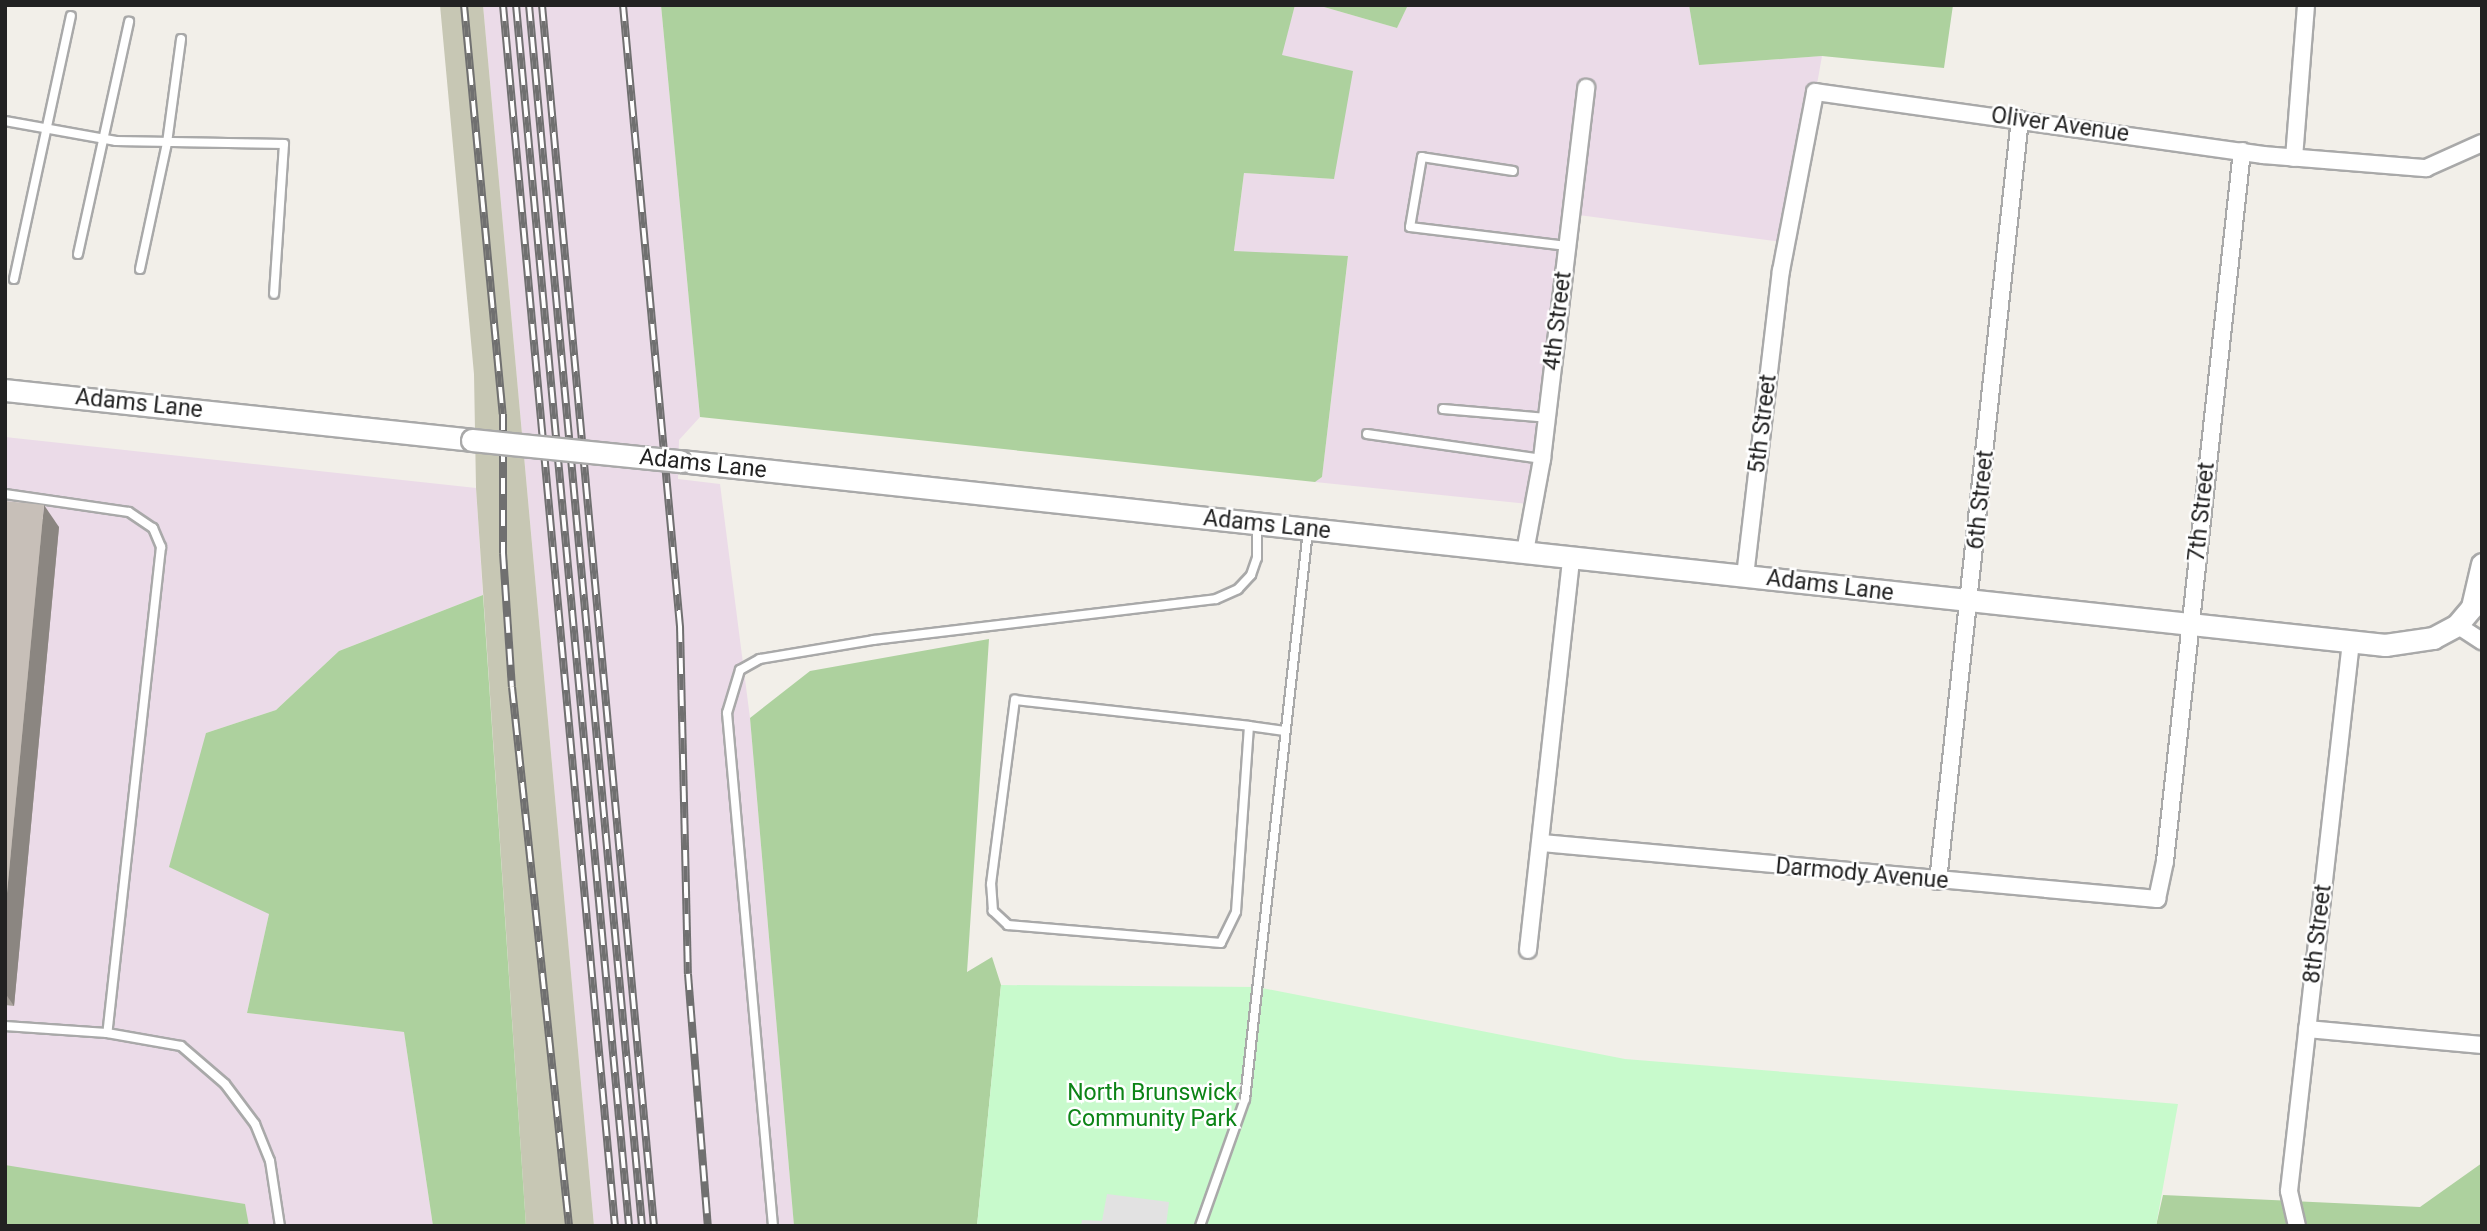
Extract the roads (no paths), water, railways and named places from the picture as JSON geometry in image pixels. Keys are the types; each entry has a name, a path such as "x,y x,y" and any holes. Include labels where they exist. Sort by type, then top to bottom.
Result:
{"street":[{"path":"2294,158 2306,5"},
{"name":"4th Street","path":"1525,552 1542,459 1586,88"},
{"name":"Oliver Avenue","path":"1781,271 1815,92 2294,158 2426,168 2482,144"},
{"name":"6th Street","path":"1938,881 1970,604 2020,119"},
{"name":"7th Street","path":"2163,873 2242,151"},
{"name":"5th Street","path":"1745,576 1781,271"},
{"name":"Adams Lane","path":"5,390 1525,552 2189,627 2351,642 2407,643 2433,638 2457,625"},
{"path":"1528,950 1542,843 1571,558"},
{"path":"2482,564 2472,607 2457,625 2482,641"},
{"name":"8th Street","path":"2297,1226 2289,1191 2351,642"},
{"name":"Darmody Avenue","path":"1542,843 2157,899 2163,873"},
{"path":"2307,1029 2482,1045"}],"lane":[{"path":"14,279 71,16"},
{"path":"78,254 106,139 129,22"},
{"path":"140,269 167,142 181,39"},
{"path":"5,121 106,139 284,145 274,294"},
{"path":"1513,171 1423,157 1410,227 1567,246"},
{"path":"1443,409 1546,418"},
{"path":"1367,434 1542,459"},
{"path":"5,494 129,512 153,528 160,547 107,1033"},
{"path":"773,1226 727,713 740,670 760,659 873,640 1216,599 1238,589 1251,575 1257,558 1257,524"},
{"path":"1200,1226 1245,1099 1308,529"},
{"path":"1249,726 1236,912 1221,943 1007,925 993,911 991,884 1015,700 1249,726 1285,731"},
{"path":"5,1026 107,1033 181,1046 225,1084 255,1124 271,1161 280,1226"}],"railway":[{"path":"464,5 503,414 503,553 512,687 569,1226"},
{"path":"503,5 615,1226"},
{"path":"516,5 629,1226"},
{"path":"529,5 642,1226"},
{"path":"542,5 654,1226"},
{"path":"623,5 680,626 688,974 708,1226"}],"park label":[{"name":"North Brunswick Community Park","path":"1152,1106"}]}
